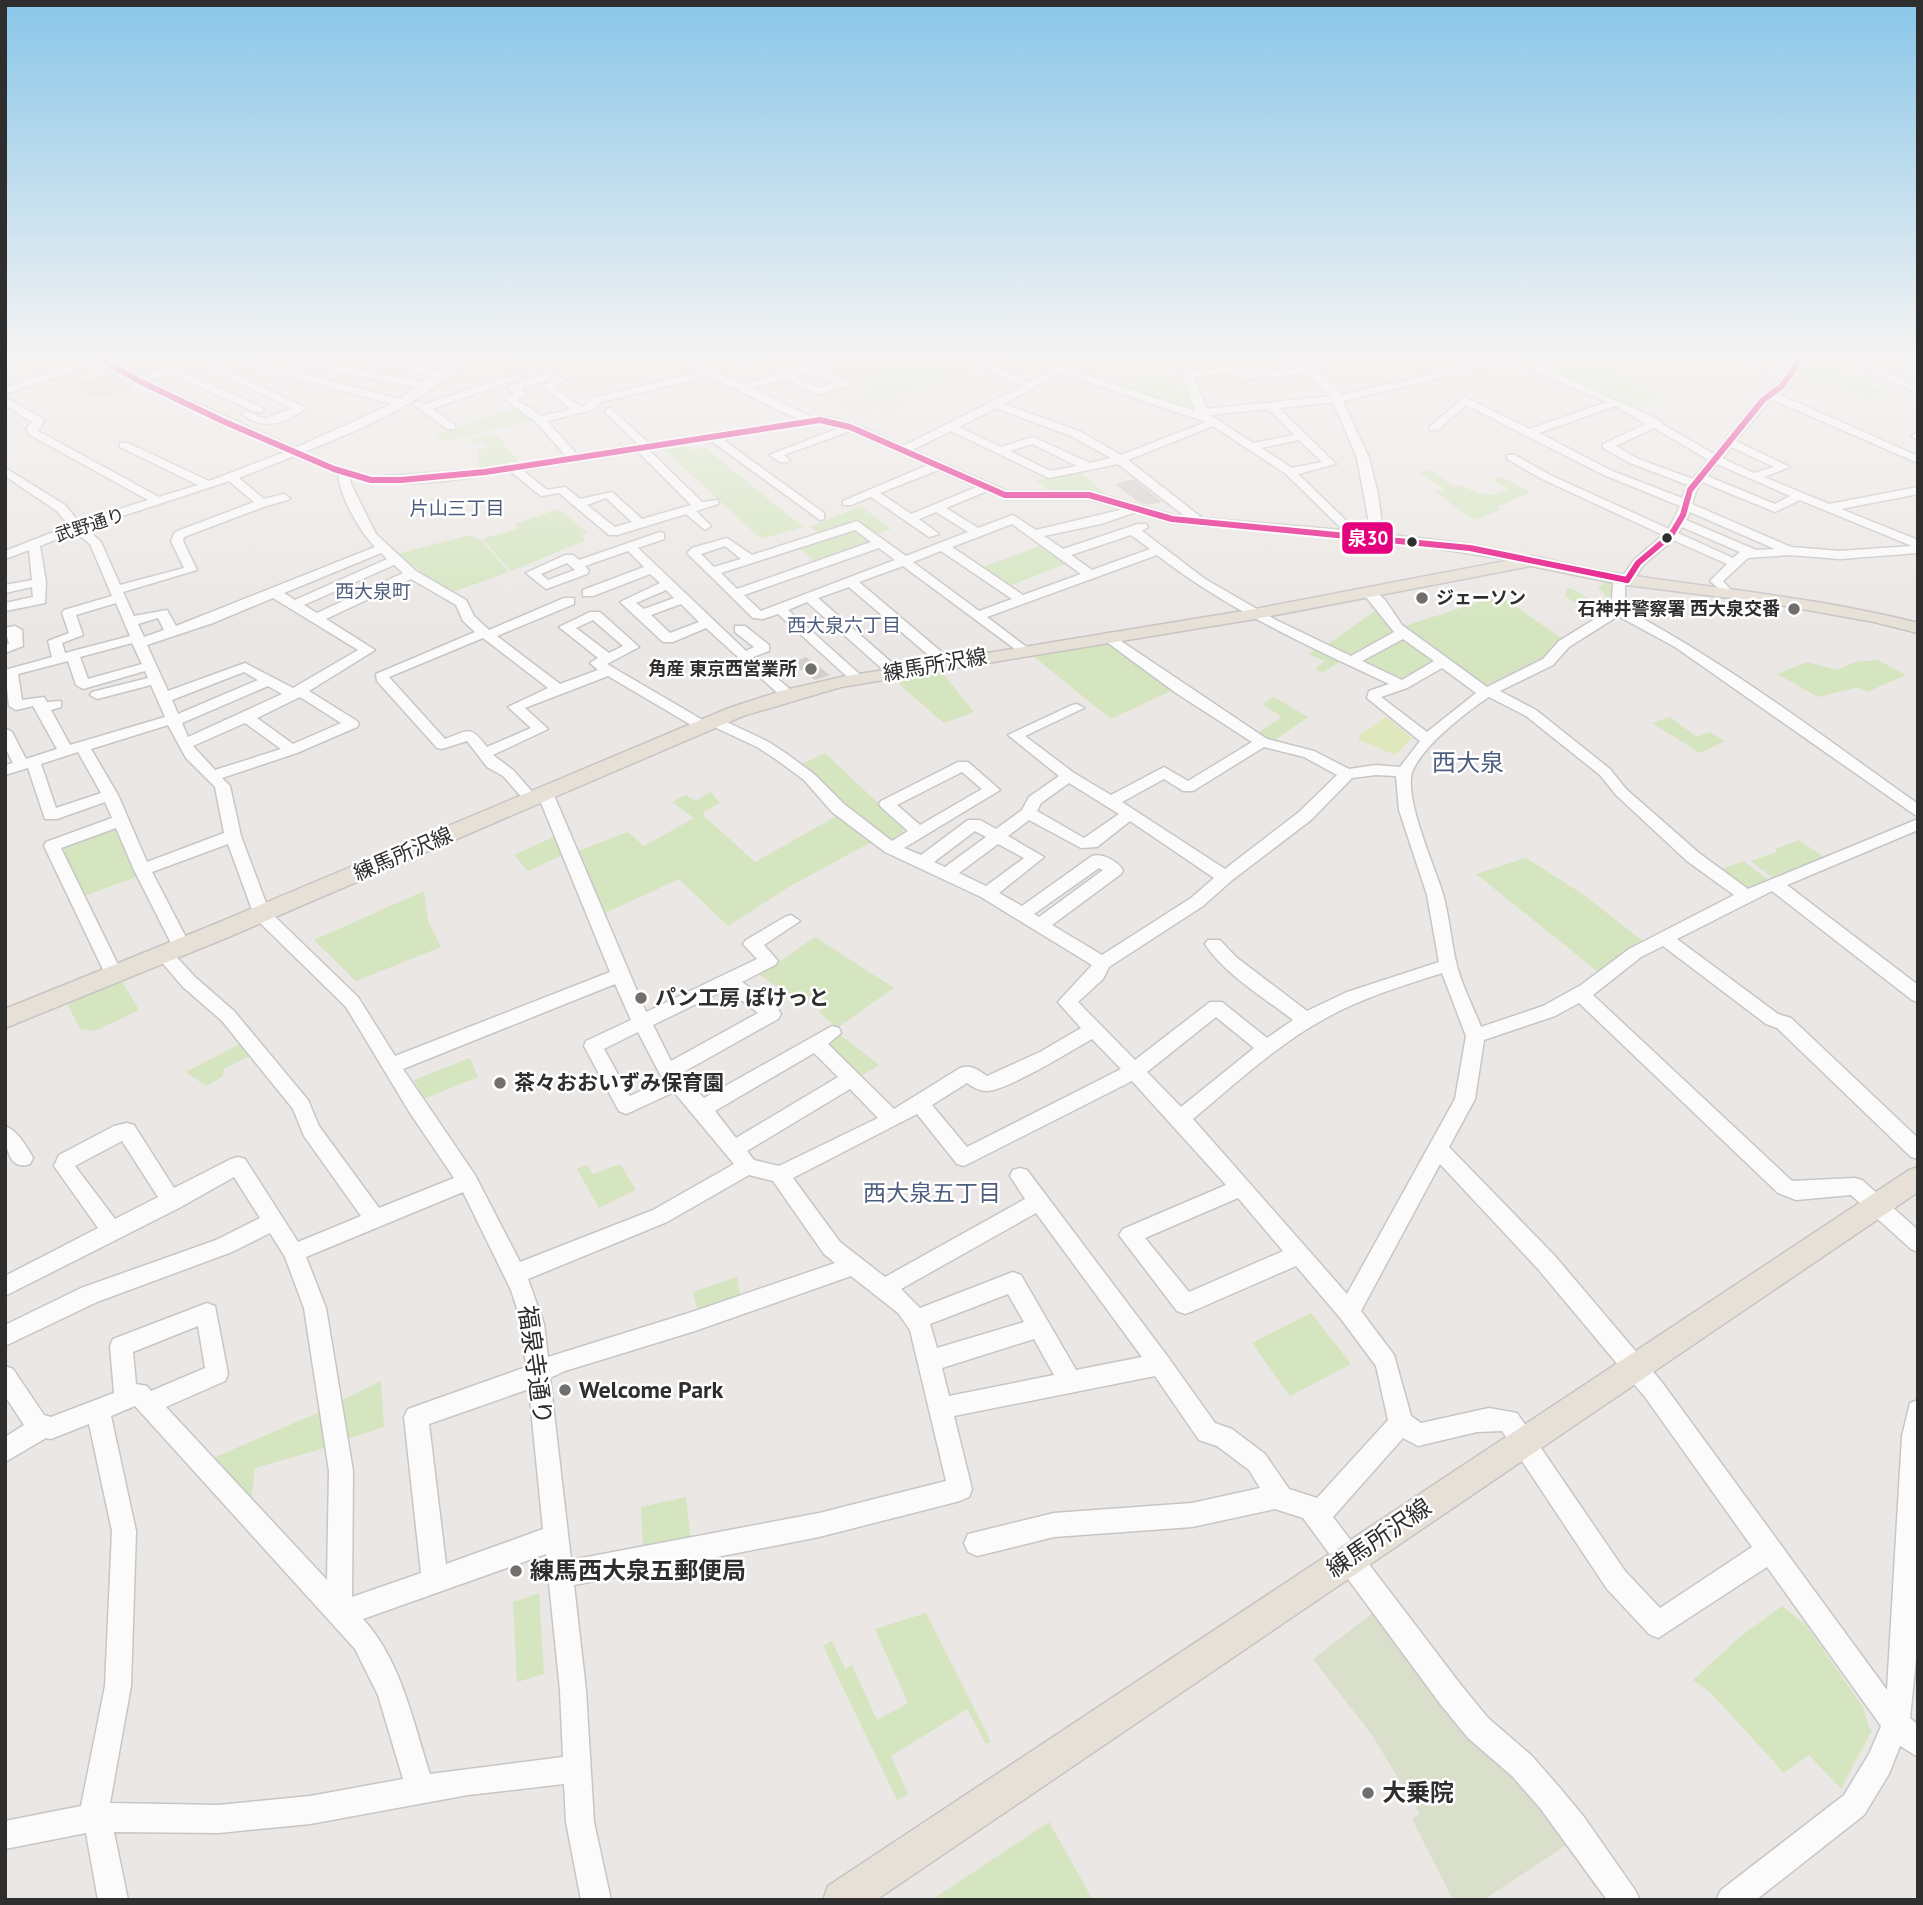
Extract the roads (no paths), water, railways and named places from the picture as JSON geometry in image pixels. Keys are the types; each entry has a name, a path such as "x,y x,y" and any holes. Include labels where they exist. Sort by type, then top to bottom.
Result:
{"main road":[{"name":"練馬所沢線","path":"5,1019 261,914 708,724 788,695 858,679 1255,614 1531,561 1623,579 1726,591 1875,617 1918,628"},
{"name":"練馬所沢線","path":"842,1900 1634,1366 1918,1178"}],"street":[{"path":"63,449 160,502"},
{"path":"132,449 208,485"},
{"path":"287,449 344,473 371,480 401,480 513,468 631,449"},
{"name":"武野通り","path":"5,555 77,527 208,485 302,449"},
{"path":"566,449 574,458"},
{"path":"645,449 694,508 705,526"},
{"path":"729,449 820,516"},
{"path":"784,460 775,455 791,449"},
{"path":"994,449 1049,475 1119,460 1141,449"},
{"path":"1000,452 1009,449"},
{"path":"1051,449 1089,467"},
{"path":"1103,449 1200,522"},
{"path":"1257,449 1290,472 1356,536"},
{"path":"1325,449 1346,461 1372,494 1378,537"},
{"path":"1344,449 1346,461"},
{"path":"1560,449 1608,473 1790,551"},
{"path":"1612,449 1634,461 1775,508 1800,496"},
{"path":"1699,449 1753,477 1900,535 1918,546"},
{"path":"1349,1312 1465,1099 1475,1036 1448,965 1435,895 1407,810 1403,788 1404,772 1428,740 1487,692 1548,662 1564,644 1618,611 1623,579 1671,535 1680,522 1690,490 1723,449"},
{"path":"1744,449 1784,467 1753,477"},
{"path":"1893,449 1918,460"},
{"path":"904,450 987,487 1018,496 1089,495 1165,518 1378,537 1470,548 1531,561"},
{"path":"1511,457 1546,477 1734,563"},
{"path":"1290,472 1346,461"},
{"path":"847,503 939,465"},
{"path":"513,468 545,494 561,489 613,532 714,502"},
{"path":"5,471 61,508 94,542 184,744 222,786 233,836 261,914"},
{"path":"344,473 345,484 368,529 383,548 412,574 461,603 468,618 486,634 558,689"},
{"path":"230,477 262,503"},
{"path":"911,518 987,487"},
{"path":"1831,507 1918,490"},
{"path":"872,493 933,534"},
{"path":"580,503 608,494 640,523"},
{"path":"153,673 83,685 55,641 76,635 69,612 191,570 177,541 179,535 262,503 284,498"},
{"path":"937,508 978,533"},
{"path":"1034,534 1097,521 1135,509"},
{"path":"1061,554 1134,531 1165,518"},
{"path":"750,560 727,542 693,553 758,615 906,562 1013,519 1089,574"},
{"path":"1680,522 1752,553"},
{"path":"712,572 857,526 1023,651"},
{"path":"1134,531 1200,582 1271,624 1402,685"},
{"path":"1900,535 1918,531"},
{"path":"577,565 660,536"},
{"path":"735,594 880,543"},
{"path":"5,607 40,600 35,547 29,545"},
{"path":"629,546 707,623 788,695"},
{"path":"1726,591 1716,580 1744,555 1752,553 1790,551 1840,555 1918,546"},
{"path":"944,547 1022,600"},
{"path":"65,751 50,708 41,709 38,700 16,706 10,672 172,632 383,548"},
{"path":"978,616 1159,550"},
{"path":"294,605 395,560"},
{"path":"588,593 653,568"},
{"path":"317,618 412,574"},
{"path":"850,581 946,663"},
{"path":"5,589 40,582"},
{"path":"668,584 627,601 668,639 707,623"},
{"path":"184,744 247,718 297,693 368,650 273,592"},
{"path":"1368,592 1403,633 1487,692 1531,713 1605,772 1621,792 1693,857 1746,896"},
{"path":"809,597 894,672"},
{"path":"642,614 683,599"},
{"path":"561,1575 819,1525 961,1489 916,1319 906,1306 832,1248 780,1175 740,1158 702,1108 671,1078 620,975 538,796 492,764 470,735 442,745 382,678 383,674 410,662 569,601"},
{"path":"1618,611 1680,644 1723,672 1918,812"},
{"path":"129,622 162,613 172,632"},
{"path":"784,613 858,679"},
{"path":"722,636 755,623"},
{"path":"740,629 764,648 744,656"},
{"path":"5,632 15,630 16,646 5,649"},
{"path":"1353,660 1403,633"},
{"path":"1109,637 1190,696 1262,742 1309,754 1347,775"},
{"path":"1428,740 1374,698 1374,694 1402,685 1444,661"},
{"path":"484,754 541,729 515,707 608,665 708,724 762,744 809,777 838,808 891,848 1024,913 1102,963"},
{"path":"163,698 245,667 352,724 292,750 212,775"},
{"path":"97,695 153,673"},
{"path":"5,770 172,720 268,681"},
{"path":"1077,708 1015,735 1069,776 1225,877"},
{"path":"247,718 292,750"},
{"path":"5,732 27,763 51,815 110,795"},
{"path":"1111,802 1164,772 1188,788 1262,742"},
{"path":"82,746 110,795 173,950 189,982 228,1016 301,1105 311,1130 375,1219"},
{"path":"891,848 992,790 963,765 887,804 918,832"},
{"path":"1404,772 1376,769 1347,775 1306,816 1225,877 1197,902 1102,963 1097,974 1067,1002 1181,1118 1349,1312 1386,1362 1401,1423 1418,1435 1504,1419 1512,1423 1616,1580 1658,1625 1770,1550"},
{"path":"947,874 1028,813 1035,800 1069,776"},
{"path":"1028,813 1081,843 1091,843 1130,814"},
{"path":"114,975 52,846 120,821"},
{"path":"921,863 974,824 1036,857 987,893"},
{"path":"1475,1036 1549,1011 1581,994 1635,953 1663,937 1746,896 1918,824"},
{"path":"142,870 233,836"},
{"path":"1024,913 1098,860 1115,870 1040,925"},
{"path":"1775,885 1918,995"},
{"name":"福泉寺通り","path":"261,914 352,1002 390,1066 468,1181 515,1274 533,1324 573,1690 582,1840 596,1900"},
{"path":"729,981 772,1014 626,1106 593,1045 769,961 752,944 790,921"},
{"path":"1663,937 1772,1019 1784,1023 1918,1151"},
{"path":"1214,944 1230,961 1307,1021"},
{"path":"1181,1118 1267,1048 1307,1021 1340,1003 1448,965"},
{"path":"390,1066 620,975"},
{"path":"1581,994 1785,1187 1796,1191 1852,1185 1918,1243"},
{"path":"919,1103 964,1158 1134,1071 1216,1007 1267,1048"},
{"path":"780,1175 892,1120 967,1073 988,1084 1047,1057 1093,1029"},
{"path":"702,1108 824,1038 851,1079 892,1120"},
{"path":"515,1274 660,1216 851,1079"},
{"path":"113,1232 64,1166 66,1161 121,1132 127,1131 172,1202"},
{"path":"5,1134 23,1158"},
{"path":"1439,1150 1546,1262 1634,1366 1896,1724 1918,1743"},
{"path":"5,1287 238,1166 294,1253 315,1308 340,1452 340,1615"},
{"path":"1020,1176 1160,1364 1207,1432 1224,1437 1257,1462 1281,1499 1311,1508 1451,1695 1478,1728 1522,1766 1558,1807 1625,1900"},
{"path":"294,1253 468,1181"},
{"path":"1242,1187 1130,1235 1185,1304 1300,1254"},
{"path":"884,1288 1039,1201"},
{"path":"5,1336 89,1295 225,1246 274,1221"},
{"path":"435,1582 416,1417 520,1382 560,1362 695,1321 855,1265"},
{"path":"916,1319 1013,1282 1070,1381"},
{"path":"929,1361 1040,1326"},
{"path":"941,1408 1160,1364"},
{"path":"5,1376 37,1425 42,1427 51,1428 98,1410 137,1400 364,1640 390,1691 421,1790"},
{"path":"98,1410 124,1531 118,1686 95,1806 113,1900"},
{"path":"1731,1900 1854,1805 1879,1765 1896,1724 1903,1675 1914,1436 1918,1411"},
{"path":"1317,1516 1401,1423"},
{"path":"5,1451 42,1427"},
{"path":"976,1543 1054,1525 1192,1516 1278,1496"},
{"path":"340,1615 557,1537"},
{"path":"5,1835 95,1816 219,1819 310,1810 468,1781 576,1769"}],"place":[{"name":"ジェーソン","path":"1422,598"},
{"name":"石神井警察署 西大泉交番","path":"1794,609"},
{"name":"角産 東京西営業所","path":"811,669"},
{"name":"パン工房 ぽけっと","path":"641,998"},
{"name":"茶々おおいずみ保育園","path":"500,1083"},
{"name":"Welcome Park","path":"565,1390"},
{"name":"練馬西大泉五郵便局","path":"516,1571"},
{"name":"大乗院","path":"1368,1793"}],"district":[{"name":"片山三丁目","path":"457,508"},
{"name":"西大泉町","path":"373,591"},
{"name":"西大泉六丁目","path":"844,625"},
{"name":"西大泉","path":"1468,763"},
{"name":"西大泉五丁目","path":"932,1193"}]}
